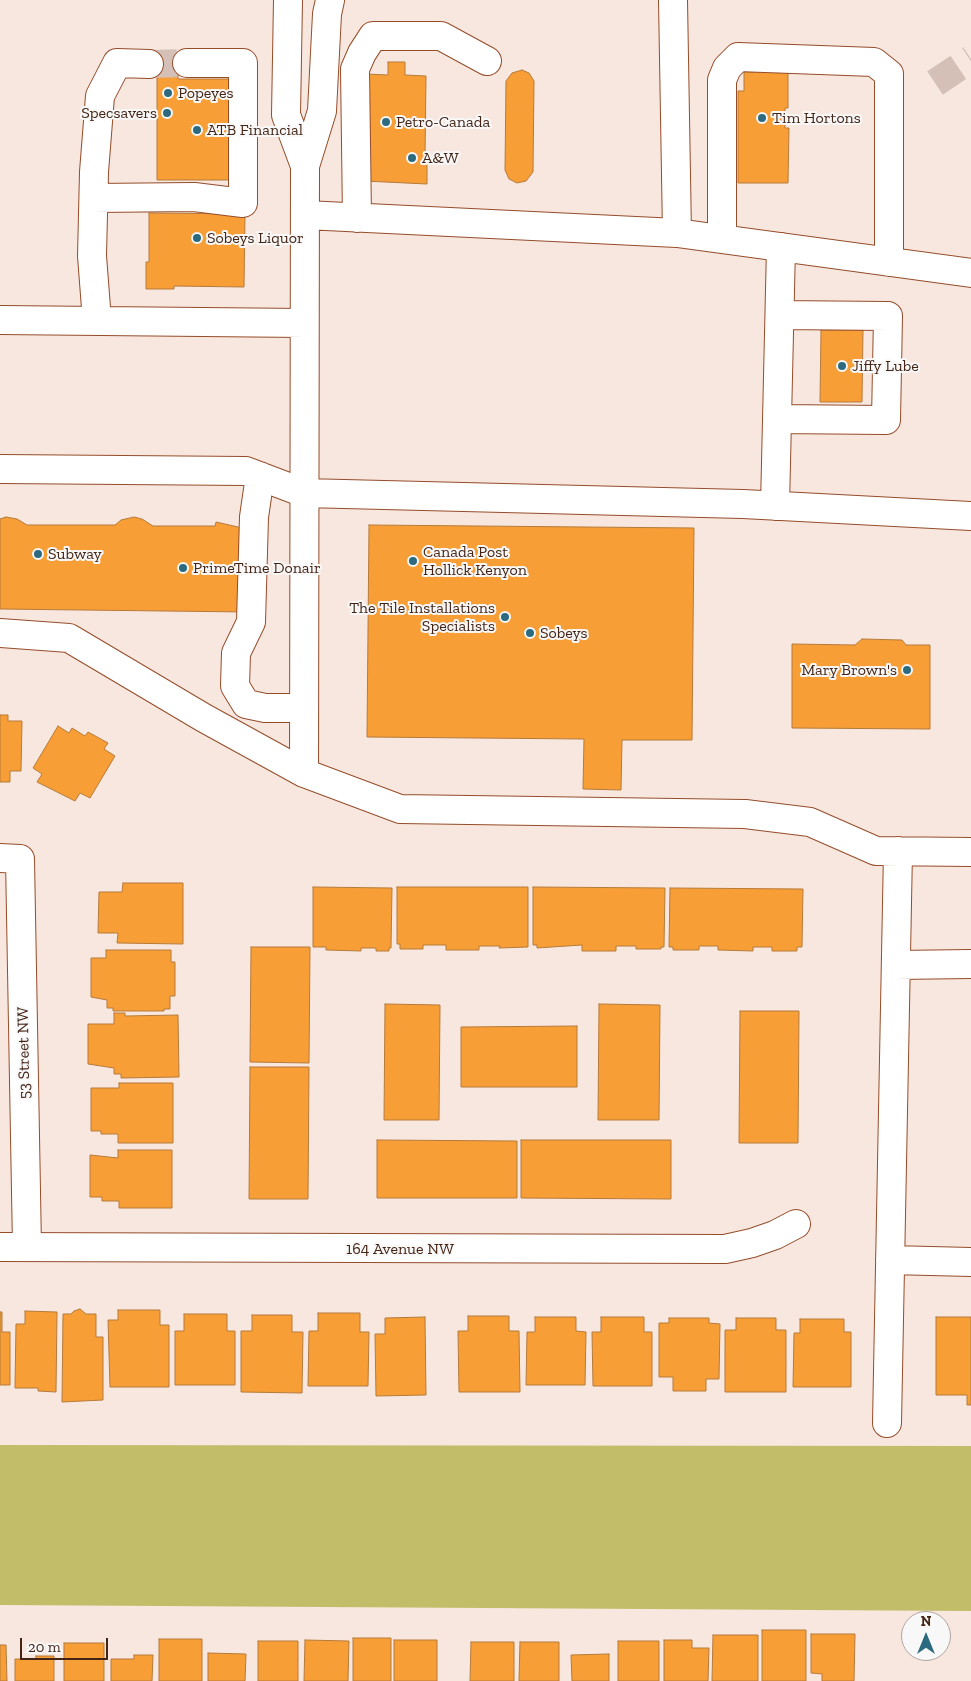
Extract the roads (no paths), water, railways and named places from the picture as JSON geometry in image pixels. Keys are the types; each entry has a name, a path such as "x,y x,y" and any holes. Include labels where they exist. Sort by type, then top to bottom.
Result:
{"street":[{"path":"288,0 286,115 305,166"},
{"path":"304,773 305,166 322,111 327,14 330,0"},
{"path":"673,0 677,233"},
{"path":"357,218 356,69 362,53 374,36 441,36 487,60"},
{"path":"722,239 722,80 727,68 738,57 874,62 889,74 889,262"},
{"path":"97,321 92,256 100,96 117,63 149,64"},
{"path":"94,198 194,197 243,203 243,63 186,63"},
{"path":"305,215 677,233 969,273"},
{"path":"775,506 781,247"},
{"path":"777,419 886,420 888,316 780,316"},
{"path":"0,320 304,323"},
{"path":"0,469 235,470 246,471 304,493 775,506 971,516"},
{"path":"260,476 254,517 251,622 236,653 235,686 246,704 265,708 304,708"},
{"path":"0,633 69,638 204,718 304,773 400,809 745,814 810,822 887,851 971,852"},
{"path":"887,851 896,965 887,1423"},
{"name":"53 Street NW","path":"10,859 27,1247"},
{"path":"896,965 971,964"},
{"name":"164 Avenue NW","path":"0,1247 725,1249 752,1244 796,1224"},
{"path":"890,1260 971,1262"}],"tunnel":[{"path":"935,83 971,59"},
{"path":"149,64 187,63"}],"place":[{"name":"Popeyes","path":"168,93"},
{"name":"Specsavers","path":"167,113"},
{"name":"Tim Hortons","path":"762,118"},
{"name":"Petro-Canada","path":"386,122"},
{"name":"ATB Financial","path":"197,130"},
{"name":"A&W","path":"412,158"},
{"name":"Sobeys Liquor","path":"197,238"},
{"name":"Jiffy Lube","path":"842,366"},
{"name":"Subway","path":"38,554"},
{"name":"Canada Post Hollick Kenyon","path":"413,561"},
{"name":"PrimeTime Donair","path":"183,568"},
{"name":"The Tile Installations Specialists","path":"505,617"},
{"name":"Sobeys","path":"530,633"},
{"name":"Mary Brown's","path":"907,670"}]}
